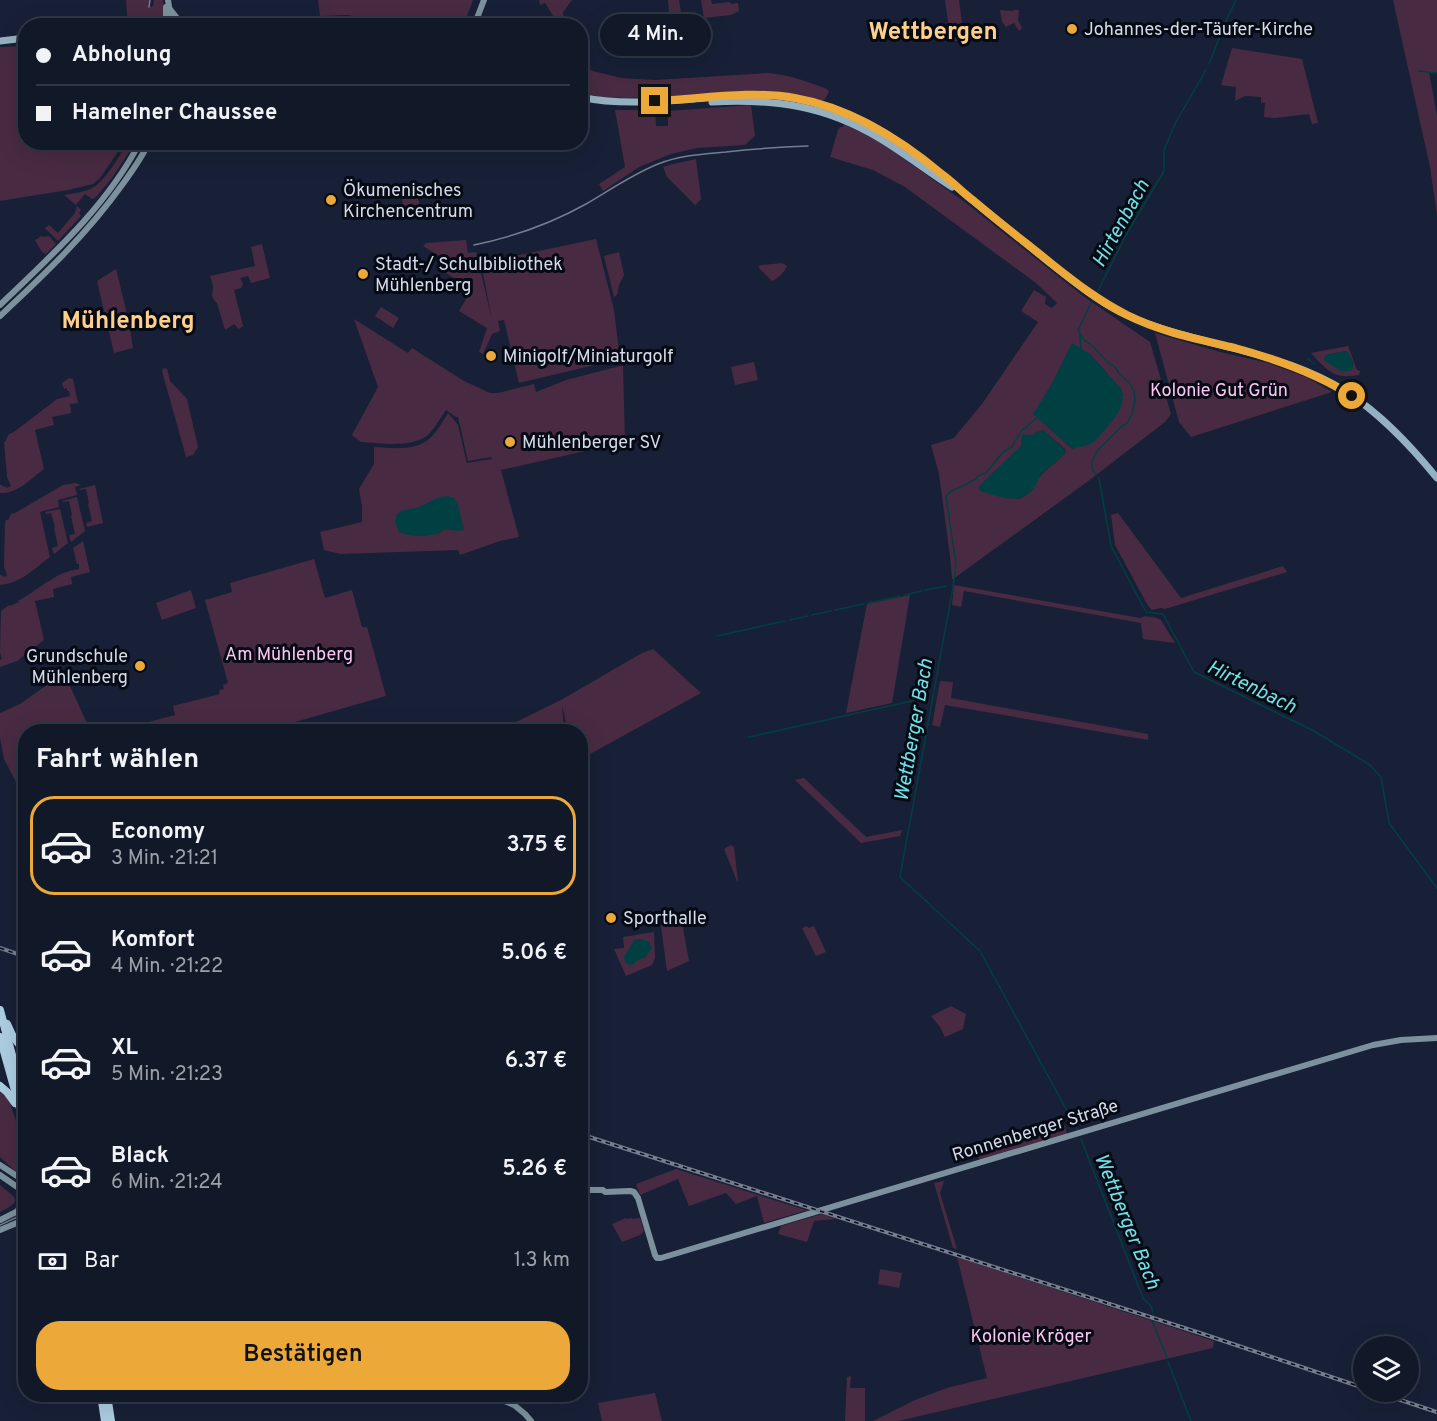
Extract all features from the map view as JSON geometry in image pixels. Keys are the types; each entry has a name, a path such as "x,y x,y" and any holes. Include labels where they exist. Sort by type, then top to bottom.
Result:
{"highway":[{"path":"0,1008 18,1043"},
{"path":"0,1008 18,1077"},
{"path":"0,1037 18,1102"},
{"path":"0,1086 14,1101 18,1110"},
{"path":"102,1402 105,1421"},
{"path":"108,1402 111,1421"}],"main road":[{"path":"588,98 614,102 641,102 759,95 783,96 834,108 849,114 871,124 898,141 1083,289 1110,306 1168,331 1272,359 1314,375 1343,390 1368,408 1405,441 1437,478"},
{"path":"588,103 641,106 760,101 801,106 833,116 879,138 972,200"}],"street":[{"path":"167,0 171,18"},
{"path":"166,18 167,0"},
{"path":"475,18 483,0"},
{"path":"170,8 177,18"},
{"path":"0,305 85,219 114,185 135,150"},
{"path":"0,316 49,270 94,221 114,197 144,150"},
{"name":"Ronnenberger Straße","path":"588,1193 602,1194 630,1191 636,1194 657,1258 1330,1057 1388,1042 1437,1038"},
{"path":"0,1165 18,1177"},
{"path":"0,1175 18,1189"},
{"path":"15,1213 18,1210"},
{"path":"0,1220 18,1211"},
{"path":"0,1230 18,1222"},
{"path":"507,1402 514,1405 531,1421"}],"green space":[{"path":"126,0 149,0 149,7 153,6 154,0 163,0 163,18 127,18"},
{"path":"318,0 473,0 466,18 320,16"},
{"path":"539,0 572,0 563,12 564,18 555,18 545,3 540,5"},
{"path":"668,0 679,0 681,21 670,21"},
{"path":"701,0 711,0 712,4 738,3 739,11 731,15 704,18"},
{"path":"945,0 959,0 964,39 951,42"},
{"path":"1393,0 1437,0 1437,72 1429,72 1437,115 1437,215 1430,167"},
{"path":"1000,10 1019,10 1018,20 1022,28 1019,31 1014,23 1006,27 1002,22"},
{"path":"18,46 18,150 119,150 100,178 93,184 0,201 0,47"},
{"path":"1232,48 1302,59 1318,123 1312,124 1309,114 1264,117 1265,103 1261,103 1261,97 1245,96 1235,101 1236,87 1221,85"},
{"path":"588,69 621,78 655,80 768,73 798,79 827,89 829,92 822,101 798,94 762,91 630,98 588,94"},
{"path":"751,105 755,136 745,145 697,148 671,154 639,167 603,191 599,184 625,167 615,110 655,110 656,126 668,126 668,111"},
{"path":"844,124 893,151 966,203 1083,296 1150,342 1171,414 1165,422 1087,482 953,579 939,474 931,445 954,438 982,404 1038,322 1021,311 1034,290 1046,297 1045,304 1052,308 1057,303 1036,283 905,187 873,170 830,157 838,130","holes":["1072,344 1090,354 1121,389 1123,395 1072,449 1034,414","1043,430 1066,452 1040,476 1028,493 1018,499 979,487 1033,435"]},
{"path":"123,150 130,150 112,178 95,198 92,199 85,194 76,205 64,195 94,187 110,170"},
{"path":"696,159 701,199 695,205 667,177 663,167"},
{"path":"416,192 421,209 405,213 401,195"},
{"path":"77,206 81,210 79,213 81,216 58,241 45,228 49,225 58,233 75,213"},
{"path":"42,236 49,236 56,244 46,254 42,252 35,240"},
{"name":"Mühlenberger SV","path":"596,239 614,310 620,359 519,383 504,320 498,321 500,331 492,334 483,354 479,352 487,328 459,311 472,289 438,268 444,259 423,246 426,243 466,240 468,253 476,252 492,320 481,263"},
{"path":"262,244 270,278 251,283 248,276 240,278 243,284 241,288 234,290 243,326 239,329 234,324 225,330 217,303 213,298 210,276 255,266 251,247"},
{"path":"619,252 624,275 617,295 614,297 604,256"},
{"path":"782,263 787,266 786,268 779,277 772,281 758,267 761,265"},
{"path":"116,269 133,348 114,353 97,281"},
{"path":"381,307 399,318 393,328 375,316"},
{"path":"354,319 408,353 412,348 464,381 490,393 534,384 536,392 566,380 623,366 625,442 501,470 519,537 460,555 458,550 340,554 324,550 320,532 362,522 359,489 374,464 374,447 404,448 419,445 434,434 448,413 458,425 467,463 492,459 491,457 468,461 458,417 446,410 430,433 415,441 397,444 361,442 352,435 378,387"},
{"name":"Kolonie Gut Grün","path":"1155,333 1268,363 1308,378 1332,392 1191,437 1179,422"},
{"path":"1348,346 1357,370 1360,371 1359,375 1334,374 1311,353","holes":["1346,351 1353,362 1353,368 1349,371 1342,371 1324,359 1326,355"]},
{"path":"754,362 758,380 735,385 731,367"},
{"path":"163,368 167,369 170,381 187,399 198,447 193,455 186,457"},
{"path":"69,378 73,379 78,403 70,404 71,413 52,417 54,425 35,430 44,469 18,488 0,493 0,485 6,488 11,486 7,477 4,442 9,434 57,399 70,396 62,383"},
{"path":"76,483 81,485 75,487 77,495 58,500 59,507 40,512 50,557 21,578 0,585 0,575 7,576 4,566 6,520 11,514 63,485"},
{"path":"95,485 103,523 87,527 86,523 92,521 89,503 86,489 79,489"},
{"path":"77,497 85,531 71,542 69,535 75,534 69,501 62,501"},
{"path":"60,509 68,543 54,554 52,548 58,546 55,527 51,513 46,514 45,512"},
{"path":"1118,513 1181,598 1283,566 1287,572 1165,609 1152,610 1115,545 1111,515"},
{"path":"83,541 90,572 71,577 72,584 53,589 54,597 35,601 44,640 17,661 0,667 2,659 0,652 1,611 19,602 55,577 79,569 73,548"},
{"name":"Am Mühlenberg","path":"314,559 325,598 352,590 362,627 367,627 386,696 288,724 141,724 175,715 173,706 220,694 219,690 224,689 223,685 228,683 205,600 232,592 230,583"},
{"path":"954,585 1140,618 1153,617 1161,620 1175,643 1143,639 1141,623 964,591 961,607 952,605"},
{"path":"191,590 196,608 162,620 156,603"},
{"path":"910,595 892,703 846,713 867,604"},
{"path":"653,649 701,693 588,755 588,724 566,724 562,705 563,724 509,724 561,700 642,653"},
{"path":"64,673 87,724 18,724 18,786 4,759 0,738 0,713 20,704"},
{"path":"940,681 953,682 951,698 1148,734 1148,740 945,705 940,727 932,725"},
{"path":"804,778 866,837 902,830 900,836 861,843 795,780"},
{"path":"731,845 734,847 738,882 724,849"},
{"path":"681,917 689,961 667,971 660,919"},
{"path":"807,926 808,928 814,926 826,952 816,956 802,928"},
{"path":"654,932 655,958 652,965 626,976 614,949 624,948 623,937"},
{"path":"951,1006 966,1014 963,1029 945,1037 931,1016"},
{"path":"0,1086 7,1092 18,1128 18,1173 0,1157"},
{"path":"1065,1126 1067,1134 979,1160 977,1153"},
{"path":"676,1169 809,1211 764,1223 757,1196 736,1204 726,1193 689,1206 678,1179 640,1195 636,1184"},
{"path":"944,1181 940,1193 957,1249 953,1248 934,1183"},
{"path":"0,1185 14,1197 15,1202 0,1212"},
{"path":"822,1214 836,1219 814,1221 807,1242 778,1234 781,1226"},
{"path":"626,1218 640,1218 644,1231 622,1242 612,1224"},
{"name":"Kolonie Kröger","path":"957,1257 1214,1341 1213,1348 898,1421 873,1421 915,1400 947,1388 987,1378"},
{"path":"880,1269 902,1273 899,1288 878,1284"},
{"path":"851,1376 850,1388 865,1388 865,1421 845,1421 847,1377"},
{"path":"655,1393 662,1421 602,1421 598,1403"}],"shaded area":[{"path":"1072,343 1090,354 1121,389 1122,401 1112,422 1098,438 1088,445 1072,449 1033,414 1052,384"},
{"path":"1346,351 1353,363 1353,368 1349,371 1341,371 1324,359 1326,355"},
{"path":"1043,430 1066,452 1044,472 1028,494 1015,499 980,491 981,484 1021,446 1023,434 1033,435"},
{"path":"448,496 454,498 458,505 464,530 444,530 437,534 423,536 399,532 395,521 397,514 401,511"},
{"path":"634,940 647,941 652,949 646,957 629,965 624,958"}],"waterway":[{"name":"Hirtenbach","path":"1209,64 1236,0"},
{"name":"Hirtenbach","path":"1098,291 1127,233 1164,171 1164,150 1176,122 1206,70"},
{"path":"1418,71 1437,73"},
{"name":"Hirtenbach","path":"1092,301 1078,330 1084,340 1129,382 1134,391 1135,400 1127,423 1097,451 1092,461 1092,470 1096,474"},
{"name":"Wettberger Bach","path":"1080,335 1081,350"},
{"path":"1308,359 1314,364"},
{"name":"Wettberger Bach","path":"1037,418 1023,429 1012,447 1003,452 986,473 953,490 946,497 956,564 900,877 980,951 1077,1129"},
{"name":"Hirtenbach","path":"1099,478 1111,546 1146,612 1163,614 1194,672 1314,731 1370,765 1381,777 1389,823 1437,888"},
{"path":"925,590 946,586"},
{"path":"905,595 922,591"},
{"path":"868,603 900,596"},
{"path":"835,610 864,604"},
{"path":"812,615 831,611"},
{"path":"790,620 808,616"},
{"path":"717,636 785,621"},
{"path":"749,737 925,698"},
{"name":"Wettberger Bach","path":"1081,1139 1143,1298 1151,1306 1153,1312"},
{"name":"Wettberger Bach","path":"1152,1321 1167,1358"},
{"name":"Wettberger Bach","path":"1168,1362 1191,1421"}],"tram line":[{"path":"149,7 150,0"},
{"path":"474,245 518,234 560,217 640,172 666,161 700,154 808,146"},
{"path":"0,1225 18,1217"}],"railway":[{"path":"0,948 18,954"},
{"path":"588,1137 1353,1384"},
{"path":"1406,1402 1437,1412"}],"place":[{"name":"Johannes-der-Täufer-Kirche","path":"1072,29"},
{"name":"Ökumenisches Kirchencentrum","path":"331,200"},
{"name":"Stadt-/ Schulbibliothek Mühlenberg","path":"363,274"},
{"name":"Minigolf/Miniaturgolf","path":"491,356"},
{"name":"Mühlenberger SV","path":"510,442"},
{"name":"Grundschule Mühlenberg","path":"140,666"},
{"name":"Sporthalle","path":"611,918"}],"district":[{"name":"Wettbergen","path":"933,31"},
{"name":"Mühlenberg","path":"128,320"}],"route":[{"path":"655,101 772,95 796,98 834,108 871,124 922,158 1083,289 1110,306 1168,331 1292,366 1352,396"}]}
